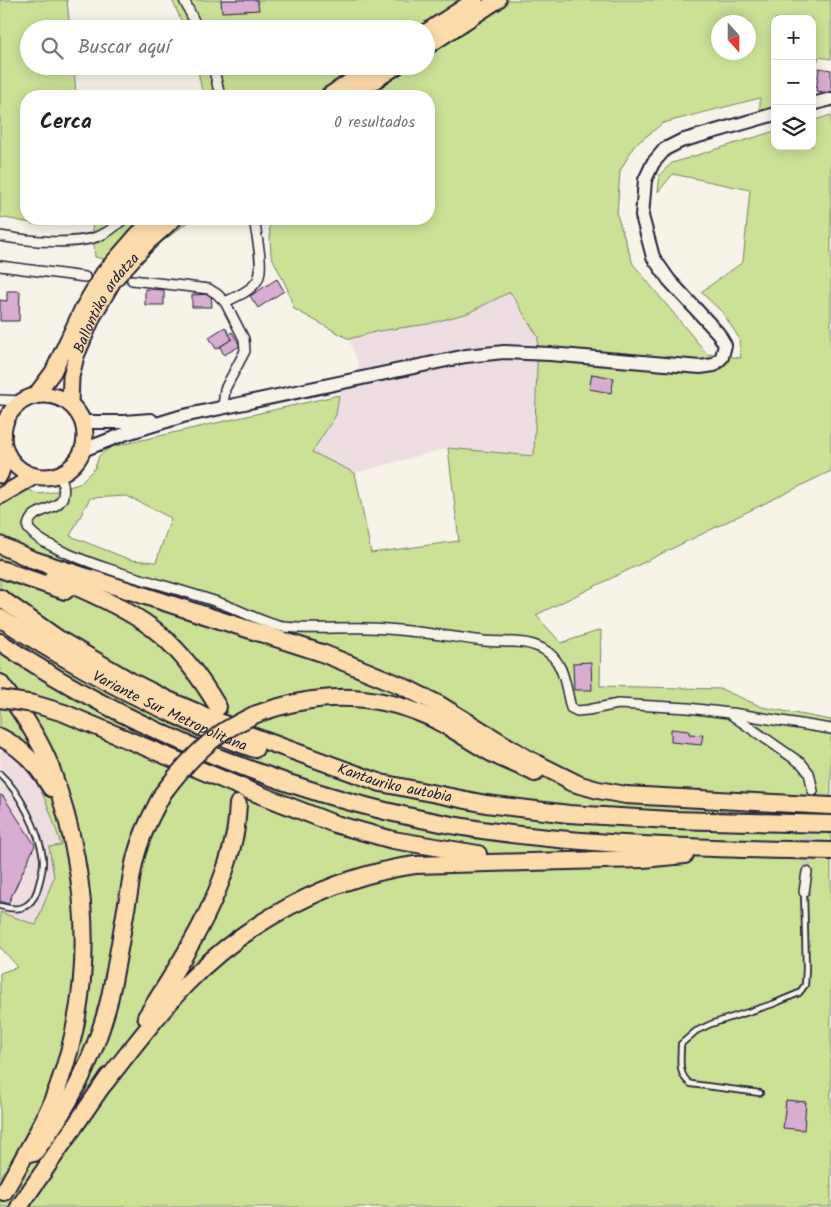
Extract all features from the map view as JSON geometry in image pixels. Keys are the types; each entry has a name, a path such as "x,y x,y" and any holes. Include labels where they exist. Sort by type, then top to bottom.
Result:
{"highway":[{"path":"0,545 31,559 322,653 400,685 440,705 528,758 580,785"},
{"path":"0,555 78,587 122,610 160,634 198,675 218,707"},
{"path":"0,568 122,610"},
{"name":"Kantauriko autobia","path":"0,598 60,640 132,682 252,736 381,783 486,804 569,814 671,820 831,824"},
{"name":"Variante Sur Metropolitana","path":"0,618 46,648 123,691 202,728 252,748 307,766 381,783"},
{"name":"Kantauriko autobia","path":"0,642 35,666 119,713 195,749 299,786 362,805 422,819 528,836 620,843 831,851"},
{"path":"0,683 14,702 52,770 74,845 81,888 84,950 81,993 72,1040 57,1088 39,1128 2,1195"},
{"path":"2,1195 54,1128 88,1065 101,1029 110,995 136,853 148,821 163,793 196,753 221,733 254,715 278,706 310,699 341,697 367,699 400,706 429,717 495,754 536,773 598,790 626,795 831,806"},
{"path":"0,699 34,704 64,713 257,794 335,824 393,840 520,861"},
{"path":"0,736 24,752 44,775 63,807"},
{"path":"19,1207 104,1084 169,982 205,916 230,855 235,836 238,804"},
{"path":"104,1084 186,984 215,957 250,931 284,910 321,891 365,875 391,868 415,865 643,859 754,849"}],"main road":[{"path":"435,26 475,0"},
{"path":"435,41 498,0"},
{"path":"337,90 360,75"},
{"path":"360,90 383,75"},
{"name":"Ballontiko ardatza","path":"29,398 53,372 82,310 103,274 148,225"},
{"name":"Ballontiko ardatza","path":"70,404 71,377 76,356 97,309 113,281 147,243 167,225"},
{"path":"47,395 59,398 70,404 83,422 85,441 83,450 74,465 60,474 48,477 35,476 24,472 14,464 7,454 1,432 13,409 29,398 47,395"},
{"path":"0,474 7,454"},
{"path":"0,496 35,476"}],"street":[{"path":"184,0 194,20"},
{"path":"214,75 218,90"},
{"path":"816,103 831,99"},
{"path":"83,450 126,433 183,416 466,356 504,352 700,368 714,365 722,357 725,345 718,333 669,280 652,257 642,216 645,180 653,163 665,149 681,141 771,115"},
{"path":"0,236 63,242 105,234 116,225"},
{"path":"225,302 248,290 257,282 261,272 255,225"},
{"path":"0,266 85,277"},
{"path":"132,280 208,289 218,294 225,302 244,339 245,351 225,389 222,407"},
{"path":"0,400 29,398"},
{"path":"83,422 124,422 183,416"},
{"path":"60,474 64,486 64,495 60,502 56,506 33,516 28,522 28,528 45,542 107,569 220,603 281,626 310,629 367,628 423,631 485,641 530,643 557,659 571,708 577,711 618,704 688,708 831,729"},
{"path":"729,713 802,764 809,773 813,791"},
{"path":"804,892 806,872"}],"lane":[{"path":"0,774 7,780 23,804 38,838 43,859 42,874 34,899 23,908 11,909 0,906"},
{"path":"760,1093 691,1084 685,1080 680,1071 681,1044 696,1031 711,1024 799,994 805,985 806,969 804,892"}],"shaded area":[{"path":"509,292 538,337 534,456 448,448 355,473 312,452 336,415 339,395 359,366 349,339 379,331 428,324 468,313"},
{"path":"0,746 23,765 39,785 52,814 62,846 49,847 55,877 36,925 0,912"}],"green space":[{"path":"0,0 67,0 69,20 20,20 20,75 75,75 76,90 20,90 20,221 0,217"},
{"path":"172,0 831,0 831,59 819,57 816,65 816,15 771,15 771,109 760,113 760,98 663,123 634,146 620,171 617,215 633,264 707,354 741,358 739,338 723,313 701,292 743,262 750,190 673,174 658,192 660,174 672,163 771,132 771,150 816,150 816,120 831,115 831,471 536,615 561,643 601,630 600,686 721,689 762,707 831,720 831,1207 0,1207 0,973 18,967 0,948 0,912 36,925 54,877 49,847 61,845 49,809 39,788 25,768 0,746 0,474 37,494 49,493 79,484 95,468 99,456 111,447 339,395 336,415 312,452 355,473 371,553 459,541 448,448 534,456 538,337 510,292 468,313 428,324 379,331 349,339 294,309 287,288 271,255 269,225 435,225 435,90 202,90 199,75 435,75 435,20 181,20","holes":["127,496 171,518 156,562 131,560 70,536 90,498"]},
{"path":"92,225 184,225 163,241 137,267 95,257"}],"building":[{"path":"221,0 257,0 259,10 222,12"},
{"path":"819,68 831,70 831,93 816,91"},
{"path":"277,279 284,291 258,308 250,296"},
{"path":"145,289 164,290 164,305 145,305"},
{"path":"7,291 20,291 19,321 0,321 0,300 7,301"},
{"path":"211,294 212,307 192,307 192,295"},
{"path":"225,327 232,339 216,349 209,337"},
{"path":"232,332 240,346 224,355 220,347 232,339 229,334"},
{"path":"592,374 614,378 611,393 589,389"},
{"path":"591,662 592,690 574,690 573,663"},
{"path":"671,729 689,731 689,734 703,735 701,745 671,742"},
{"path":"0,795 3,796 35,845 8,904 0,901"},
{"path":"786,1100 806,1102 804,1130 783,1128"}],"tunnel":[{"path":"85,277 132,280"},
{"path":"224,728 232,757 237,797"},
{"path":"807,872 812,802"}]}
